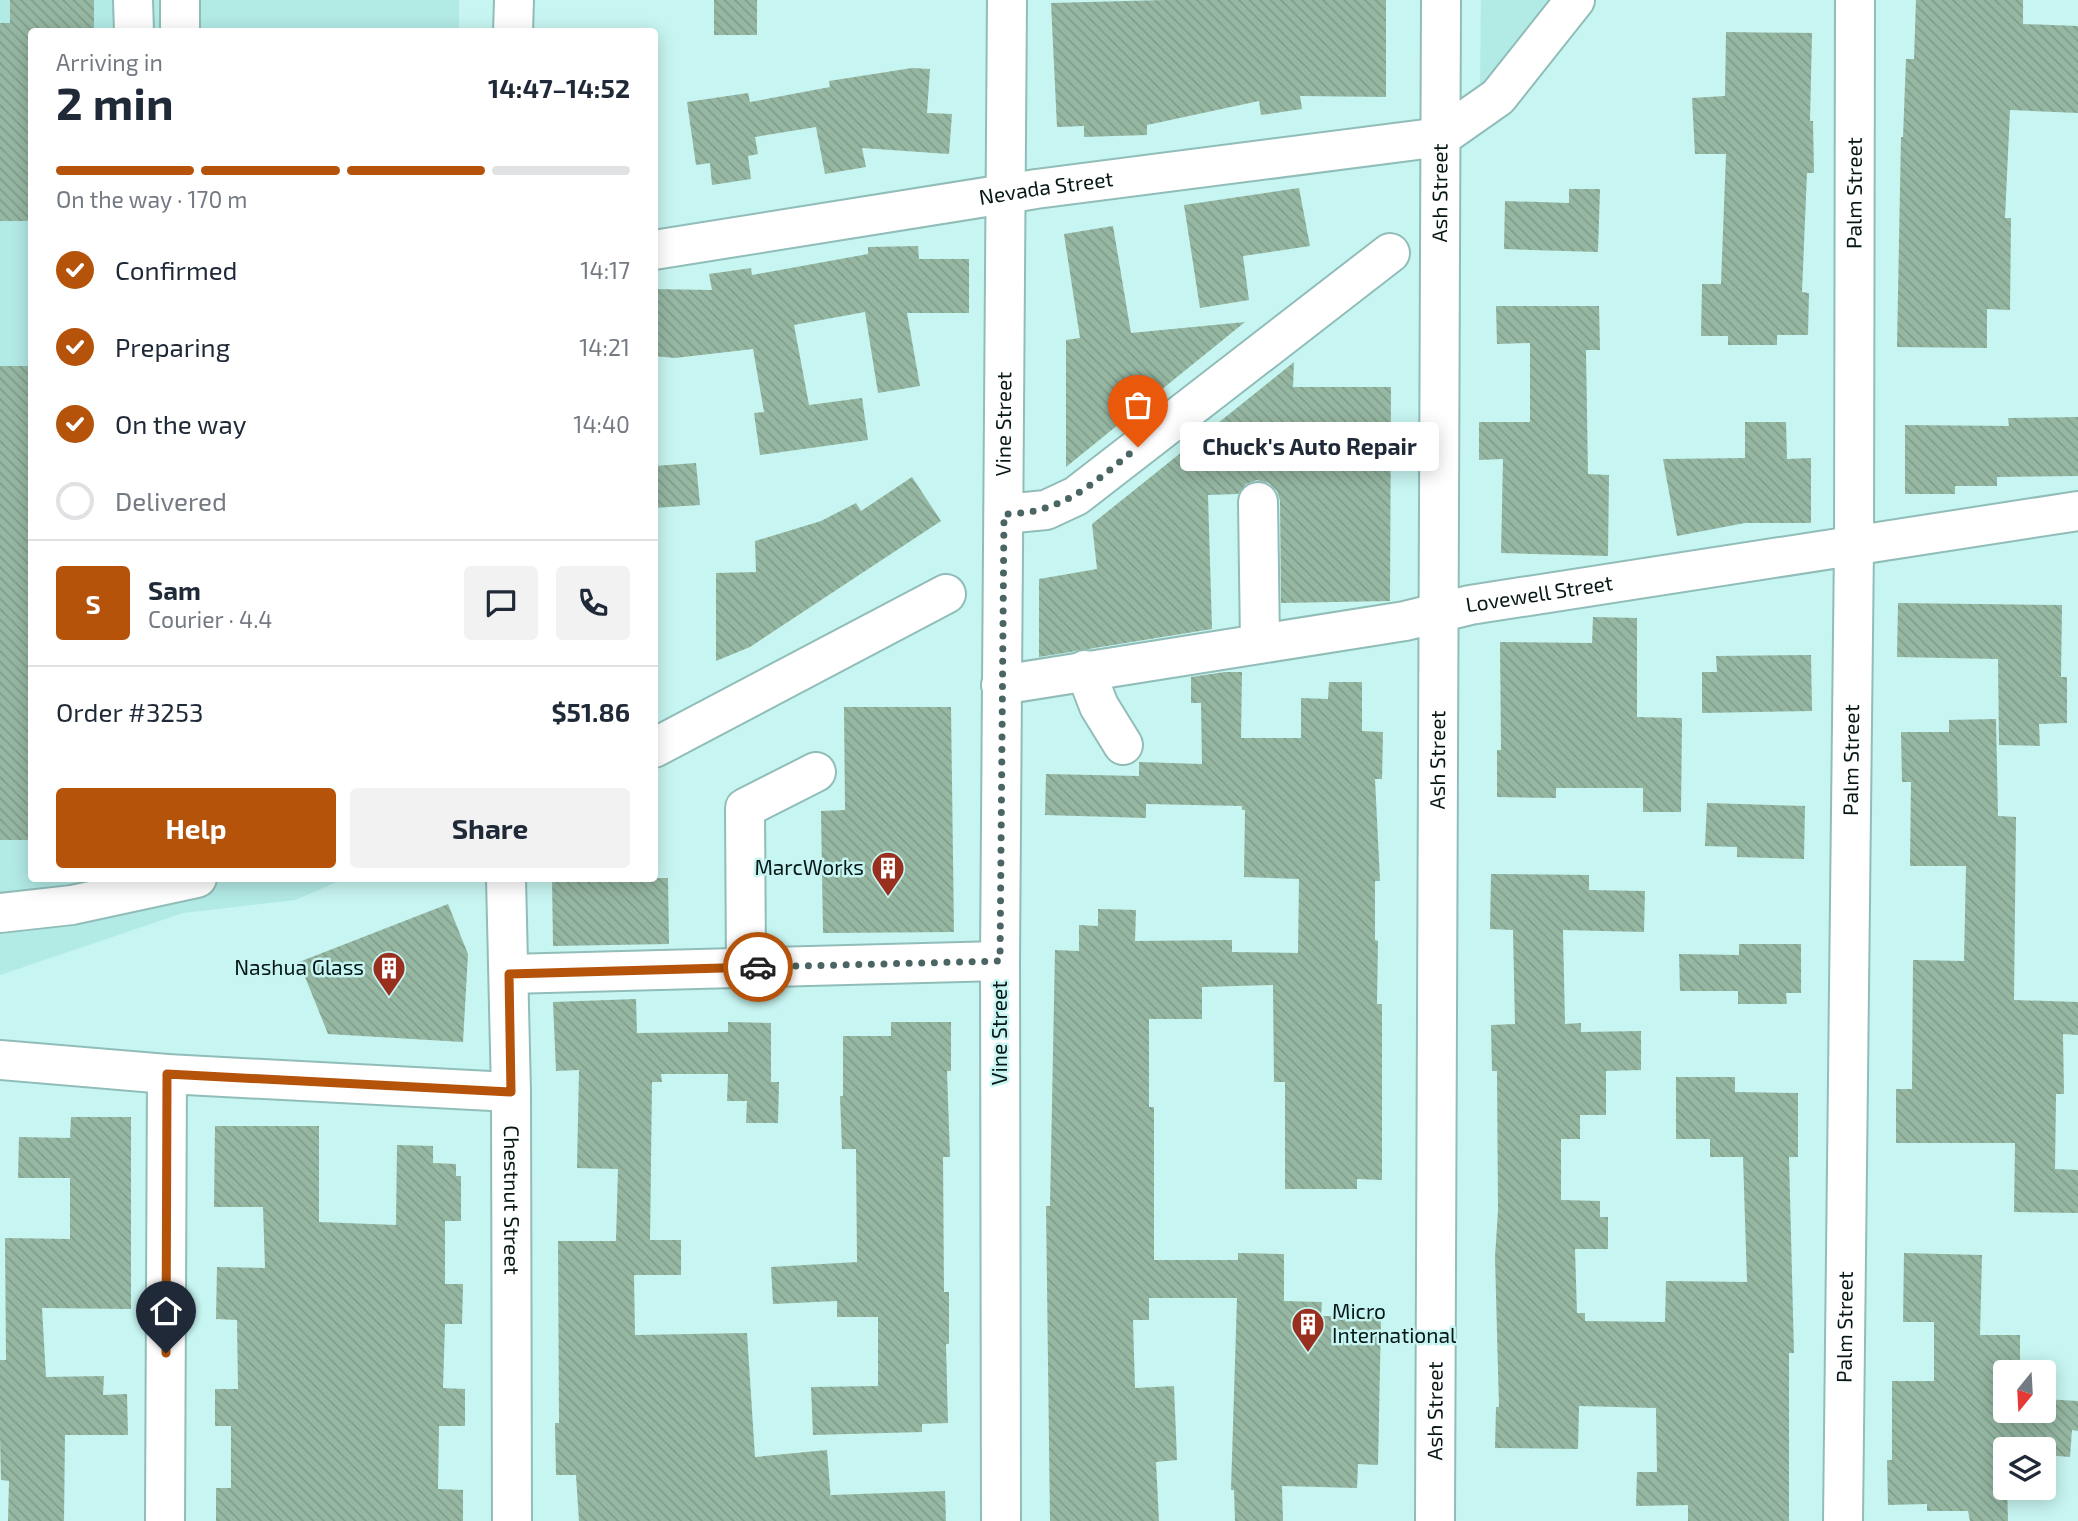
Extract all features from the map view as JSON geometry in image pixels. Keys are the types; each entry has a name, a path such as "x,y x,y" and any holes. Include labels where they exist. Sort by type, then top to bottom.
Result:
{"street":[{"path":"133,0 134,28"},
{"path":"180,0 180,28"},
{"path":"513,28 514,0"},
{"name":"Vine Street","path":"1001,1521 1001,685 1007,0"},
{"name":"Ash Street","path":"1435,1521 1441,612 1441,0"},
{"path":"1441,137 1498,97 1575,0"},
{"name":"Palm Street","path":"1843,1521 1854,546 1855,0"},
{"name":"Nevada Street","path":"658,249 1007,193 1441,137"},
{"path":"1004,514 1046,510 1076,496 1390,253"},
{"path":"1258,502 1260,642"},
{"name":"Lovewell Street","path":"1001,685 1405,621 1471,604 2078,511"},
{"path":"658,746 946,594"},
{"path":"1085,670 1099,706 1123,745"},
{"path":"746,968 745,808 816,772"},
{"path":"0,913 53,908 178,882"},
{"name":"Chestnut Street","path":"506,882 511,1092 512,1521"},
{"path":"509,974 1000,961"},
{"path":"0,1060 167,1074 511,1092"},
{"path":"165,1521 167,1074"}],"shaded area":[{"path":"0,0 459,0 459,28 28,28 28,882 337,882 295,900 183,913 0,975"},
{"path":"1481,0 1558,0 1480,88"}],"building":[{"path":"10,0 94,0 94,28 28,28 28,221 0,221 0,23 10,23"},
{"path":"714,0 757,0 757,35 714,35"},
{"path":"1386,0 1386,97 1300,96 1302,109 1261,115 1259,101 1147,125 1147,135 1084,137 1084,126 1057,127 1051,3"},
{"path":"1916,0 2023,0 2023,24 2078,26 2078,113 2010,110 2005,218 2011,218 2010,310 1987,309 1987,348 1897,347 1901,137 1906,59 1914,59"},
{"path":"1726,32 1812,33 1810,121 1813,121 1814,173 1807,173 1802,292 1809,293 1808,335 1777,335 1777,345 1728,345 1728,336 1701,336 1702,284 1721,284 1726,154 1695,154 1692,98 1725,96"},
{"path":"912,68 930,69 927,113 952,114 949,154 862,148 866,167 825,174 816,127 755,137 758,154 748,156 751,179 712,185 710,163 696,165 687,102 748,93 750,102 830,87 829,81"},
{"path":"1299,188 1310,246 1243,256 1249,300 1200,308 1184,205"},
{"path":"1569,189 1600,189 1598,252 1504,249 1505,201 1569,203"},
{"path":"1113,226 1131,333 1245,322 1066,467 1066,340 1080,338 1064,234"},
{"path":"918,246 919,259 969,259 969,313 907,313 920,386 878,393 865,312 794,325 809,405 862,398 868,440 760,455 754,413 764,412 753,349 675,358 658,356 658,289 712,290 709,274 751,268 752,275 868,254 868,247"},
{"path":"1496,306 1599,306 1600,350 1586,350 1588,474 1609,475 1608,556 1501,553 1503,459 1479,460 1479,422 1530,422 1530,343 1497,344"},
{"path":"1294,362 1293,387 1391,387 1390,601 1281,603 1280,501 1277,491 1269,483 1257,480 1246,484 1238,494 1208,495 1212,629 1039,657 1039,579 1097,569 1092,524"},
{"path":"0,366 28,366 28,840 0,840"},
{"path":"2078,417 2078,476 1997,477 1997,486 1955,486 1955,494 1905,494 1905,425 2009,426 2008,418"},
{"path":"1745,422 1786,422 1787,459 1811,458 1811,523 1745,523 1677,536 1663,459 1745,458"},
{"path":"696,463 700,505 658,508 658,466"},
{"path":"912,477 941,521 750,647 716,661 716,573 756,572 755,541 821,521 856,503 861,511"},
{"path":"1898,603 2062,605 2061,677 2067,677 2067,723 2039,724 2040,746 1999,745 1998,659 1897,657"},
{"path":"1593,617 1637,618 1637,717 1682,718 1681,812 1643,812 1643,788 1556,788 1556,798 1497,797 1497,750 1501,750 1500,642 1592,643"},
{"path":"1811,655 1812,711 1702,713 1702,672 1717,672 1716,656"},
{"path":"1242,672 1241,738 1301,738 1301,698 1328,699 1329,682 1362,682 1362,731 1383,732 1382,779 1375,779 1380,881 1375,881 1375,940 1378,941 1377,1004 1382,1004 1382,1180 1357,1179 1357,1189 1285,1189 1285,1082 1274,1082 1273,985 1202,987 1202,1019 1149,1019 1149,1107 1154,1107 1154,1260 1238,1260 1238,1253 1284,1254 1284,1301 1322,1302 1321,1316 1381,1317 1378,1465 1358,1464 1357,1488 1282,1486 1283,1521 1235,1521 1234,1490 1231,1490 1237,1298 1149,1298 1149,1320 1133,1320 1135,1388 1174,1386 1177,1460 1156,1462 1159,1521 1050,1521 1046,1206 1050,1206 1055,950 1079,951 1079,925 1098,926 1098,909 1136,910 1135,941 1232,940 1232,952 1298,953 1299,879 1244,877 1245,810 1242,810 1242,806 1146,804 1146,818 1045,815 1046,774 1139,776 1139,762 1202,764 1201,703 1191,703 1191,677"},
{"path":"844,707 951,707 954,932 823,933 821,811 845,810"},
{"path":"1996,719 1998,816 2016,817 2014,1000 2078,1002 2078,1035 2063,1034 2064,1094 2056,1094 2055,1169 2078,1170 2078,1213 2014,1212 2015,1143 1896,1143 1896,1089 1912,1089 1913,960 1964,961 1966,866 1910,866 1911,782 1902,782 1901,732 1949,732 1949,720"},
{"path":"1707,803 1805,806 1804,859 1737,857 1737,847 1705,846"},
{"path":"1491,874 1589,875 1589,890 1645,891 1644,932 1563,930 1565,1024 1581,1023 1581,1032 1641,1031 1641,1070 1606,1071 1606,1115 1580,1115 1580,1139 1561,1139 1561,1200 1600,1201 1600,1217 1608,1217 1608,1249 1575,1249 1577,1313 1585,1313 1585,1321 1665,1322 1666,1281 1747,1282 1743,1157 1710,1157 1710,1139 1676,1139 1676,1077 1735,1077 1735,1092 1798,1093 1798,1157 1789,1157 1794,1353 1789,1353 1789,1521 1688,1521 1688,1505 1636,1506 1637,1472 1657,1472 1656,1408 1579,1406 1578,1449 1495,1448 1496,1407 1499,1407 1495,1257 1498,1211 1497,1071 1492,1071 1491,1025 1515,1024 1513,930 1490,929"},
{"path":"658,878 668,878 669,944 553,946 552,882 658,882"},
{"name":"Nashua Glass","path":"448,904 468,954 463,1042 328,1034 299,962"},
{"path":"1739,944 1801,944 1801,993 1786,993 1787,1004 1738,1004 1738,991 1680,991 1679,954 1739,955"},
{"path":"636,999 637,1033 728,1032 728,1022 771,1023 771,1082 779,1082 778,1123 746,1123 747,1101 727,1101 728,1074 661,1074 662,1082 652,1082 650,1240 681,1240 681,1275 634,1275 635,1335 747,1333 755,1457 827,1450 831,1501 831,1495 945,1491 946,1521 579,1521 576,1475 556,1475 555,1423 559,1423 558,1241 616,1241 618,1169 577,1168 579,1070 556,1071 553,1002"},
{"path":"891,1022 951,1022 951,1071 947,1071 950,1157 943,1157 944,1292 949,1292 949,1344 946,1344 948,1423 922,1424 922,1432 813,1435 811,1387 878,1386 878,1317 837,1317 837,1301 773,1304 771,1267 857,1262 856,1149 842,1149 840,1096 843,1096 843,1036 891,1036"},
{"path":"71,1117 131,1117 131,1309 42,1308 46,1377 104,1376 103,1395 127,1394 128,1435 65,1435 64,1521 8,1521 9,1481 1,1480 0,1435 0,1360 6,1360 5,1238 70,1239 70,1178 18,1178 19,1137 70,1138"},
{"path":"215,1126 319,1126 319,1222 396,1225 397,1145 433,1146 433,1163 456,1164 456,1176 461,1176 461,1221 445,1221 445,1284 463,1284 462,1324 445,1324 443,1388 465,1389 465,1426 439,1426 438,1489 463,1490 463,1521 216,1521 216,1488 231,1488 231,1426 215,1426 215,1389 238,1389 237,1320 216,1319 217,1267 265,1268 263,1207 214,1207"},
{"path":"1904,1253 1982,1255 1980,1335 2020,1335 2020,1360 1993,1360 1993,1423 2056,1423 2056,1400 2078,1401 2078,1431 2072,1430 2070,1457 2056,1456 2056,1437 1993,1437 1993,1500 2007,1500 2008,1521 1970,1521 1968,1511 1927,1511 1927,1504 1888,1505 1887,1460 1892,1460 1892,1381 1934,1381 1934,1322 1903,1322"}],"way so far":[{"path":"758,967 1000,961 1004,514 1032,513 1057,506 1076,496 1138,447"}],"place":[{"name":"Chuck's Auto Repair","path":"1138,447"},
{"name":"MarcWorks","path":"888,898"},
{"name":"Nashua Glass","path":"389,998"},
{"name":"Micro International","path":"1308,1354"}],"route":[{"path":"166,1353 167,1074 469,1092 511,1092 509,974 758,967"}]}
